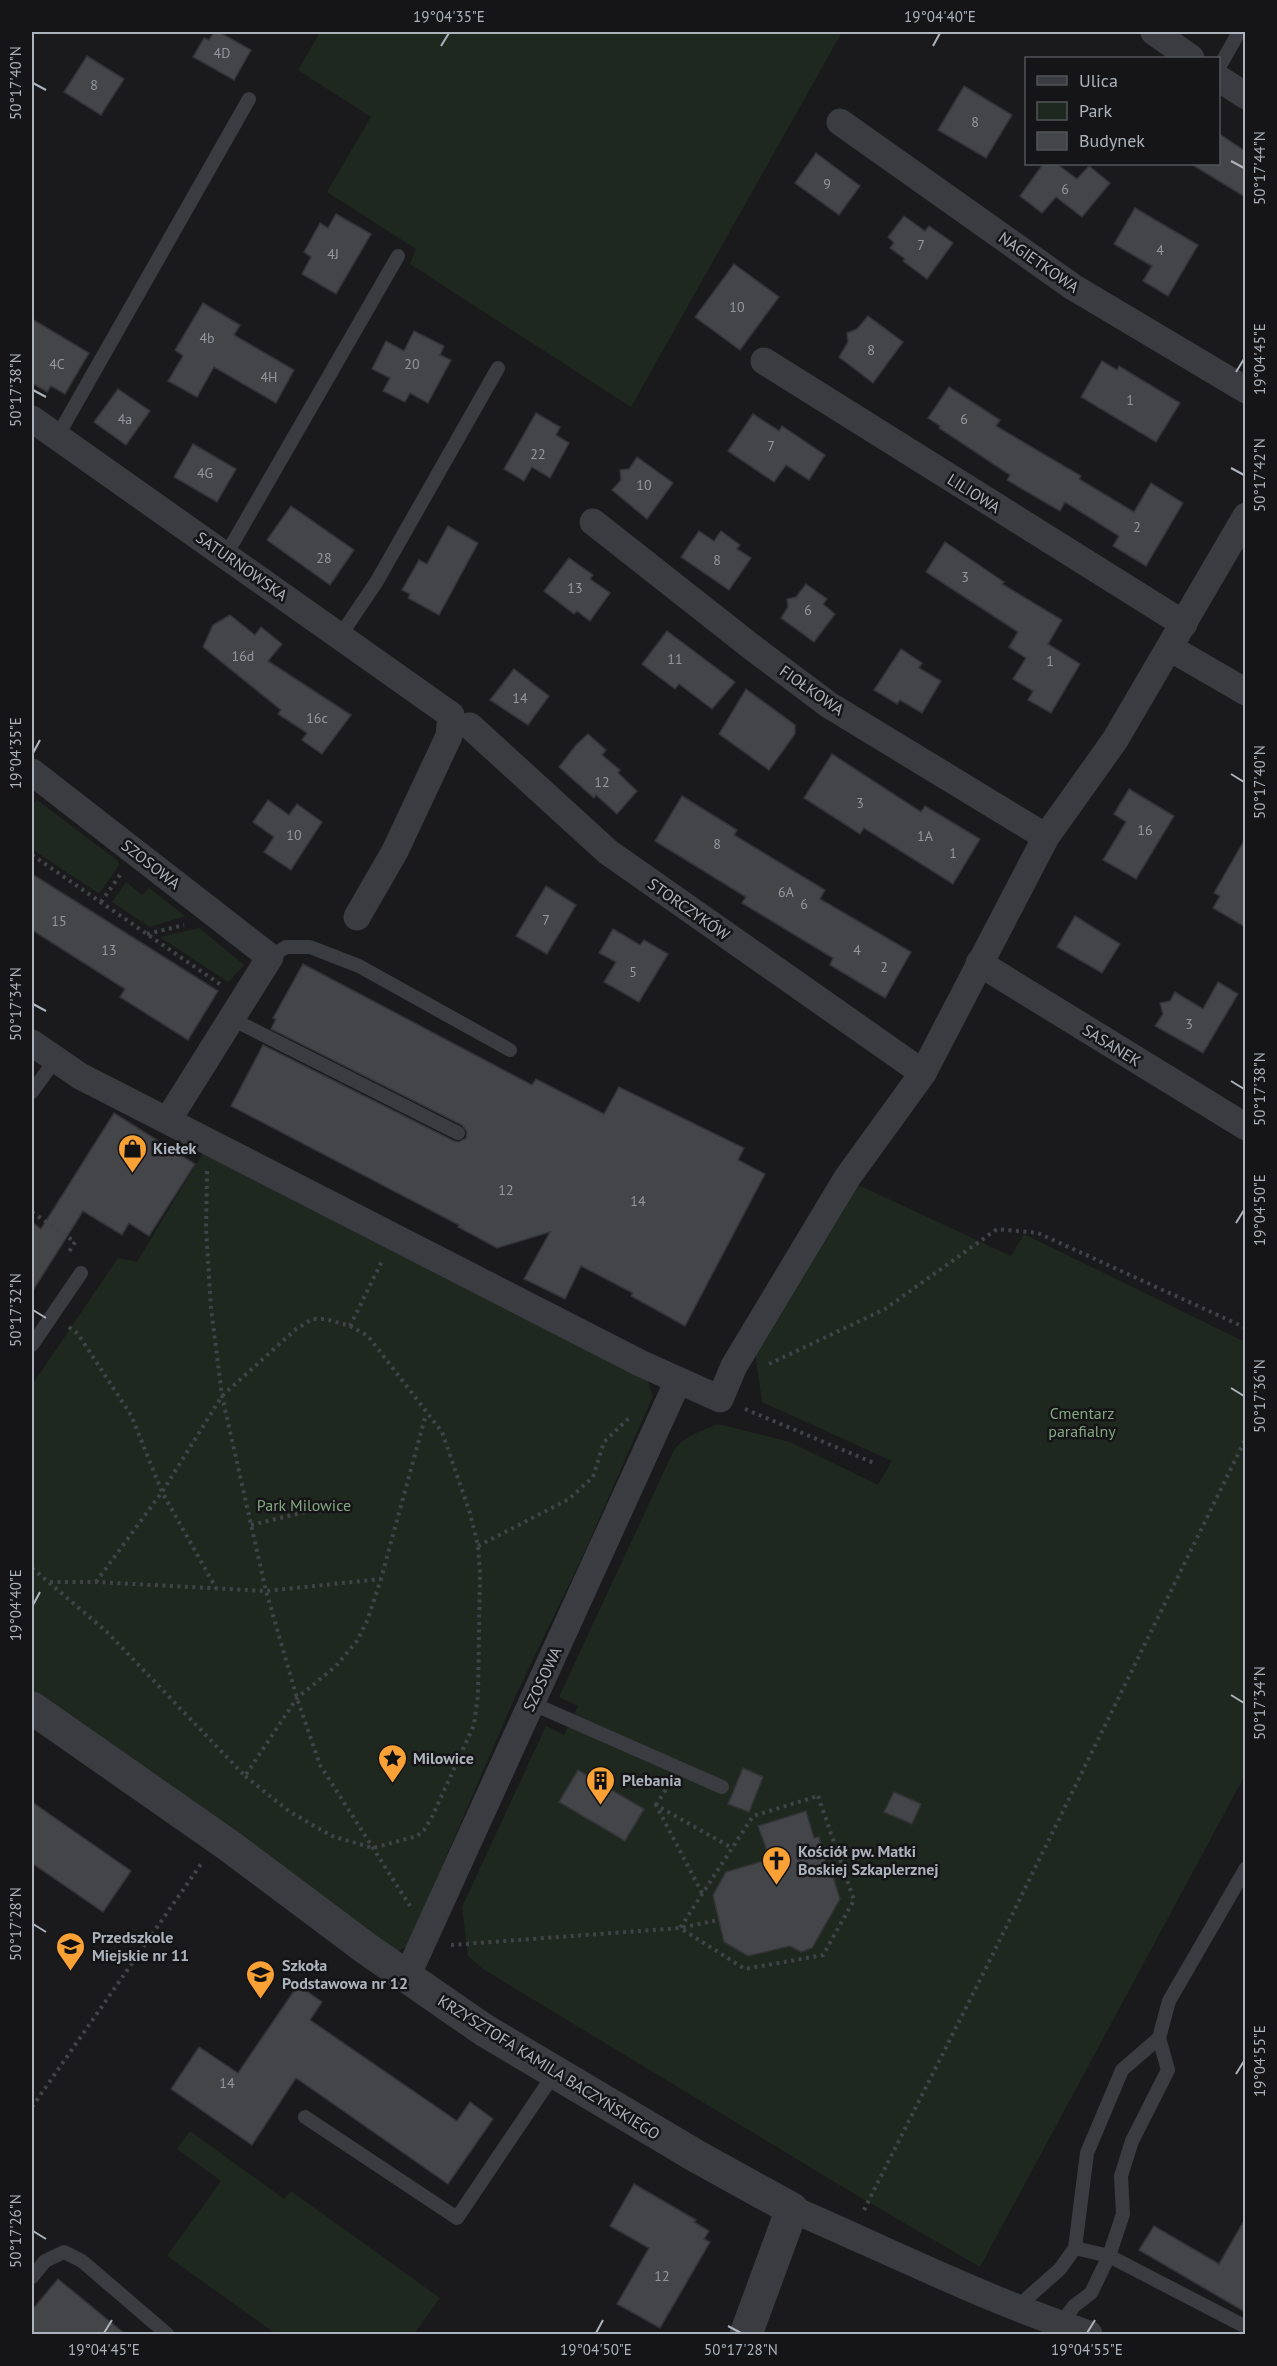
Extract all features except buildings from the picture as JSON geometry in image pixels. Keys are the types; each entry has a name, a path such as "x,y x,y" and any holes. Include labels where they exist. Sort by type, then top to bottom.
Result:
{"street":[{"path":"1154,32 1190,57"},
{"path":"1220,79 1245,96"},
{"name":"NAGIETKOWA","path":"840,122 1073,287 1245,390"},
{"name":"LILIOWA","path":"764,361 1184,624"},
{"name":"SATURNOWSKA","path":"32,419 460,721"},
{"path":"32,1043 80,1076 207,1142 678,1382 720,1399 734,1366 847,1178 923,1073 1046,837 1115,740 1245,516"},
{"name":"FIOŁKOWA","path":"593,522 829,705 1046,837"},
{"path":"1170,648 1245,692"},
{"path":"357,917 395,851 448,736 460,721"},
{"name":"STORCZYKÓW","path":"460,721 608,852 923,1073"},
{"name":"SZOSOWA","path":"32,772 270,957"},
{"path":"168,1120 270,957"},
{"name":"SASANEK","path":"979,963 1245,1127"},
{"name":"SZOSOWA","path":"405,1976 678,1382"},
{"name":"KRZYSZTOFA KAMILA BACZYŃSKIEGO","path":"32,1708 228,1845 405,1976 484,2030 554,2074 792,2209"},
{"path":"746,2334 792,2209 1016,2308 1089,2334"}],"lane":[{"path":"1220,65 1239,32"},
{"path":"57,437 249,99"},
{"path":"224,554 234,541 398,256"},
{"path":"340,636 376,581 498,368"},
{"path":"270,957 286,947 310,947 318,950 359,966 510,1050"},
{"path":"238,1010 458,1133"},
{"path":"32,1092 55,1060"},
{"path":"32,1346 81,1273"},
{"path":"531,1703 722,1786"},
{"path":"1060,2325 1074,2306 1091,2293 1108,2256 1123,2214 1121,2176 1132,2141 1168,2070 1159,2038 1169,2001 1245,1868"},
{"path":"1016,2308 1059,2269 1075,2248 1088,2153 1122,2070 1159,2038"},
{"path":"305,2117 457,2218 554,2074"},
{"path":"1075,2248 1108,2256 1245,2327"},
{"path":"32,2277 45,2261 64,2252 82,2261 167,2334"}],"path":[{"path":"32,855 238,1010"},
{"path":"207,1142 206,1228 211,1308 222,1396 266,1591 297,1698 320,1765 418,1919 443,1931 438,1945 680,1928 718,1920"},
{"path":"32,1212 75,1242 64,1259"},
{"path":"734,1366 748,1374 885,1309 997,1229 1038,1233 1245,1328"},
{"path":"350,1326 395,1237"},
{"path":"52,1315 78,1334 131,1415 162,1492 216,1589"},
{"path":"32,1568 107,1632 245,1776 290,1812 332,1836 372,1848 417,1836 424,1830 474,1725 478,1695 480,1572 478,1546 470,1513 442,1432 368,1336 350,1326 326,1319 312,1319 295,1330 222,1396 162,1492 96,1582"},
{"path":"720,1399 874,1463"},
{"path":"245,1776 297,1698 336,1666 357,1641 367,1621 381,1579 427,1413"},
{"path":"478,1546 569,1499 593,1477 604,1442 633,1413"},
{"path":"861,2216 987,1966 1245,1438"},
{"path":"251,1525 330,1506"},
{"path":"50,1582 96,1582 266,1591 381,1579"},
{"path":"818,1796 854,1900 823,1955 746,1969 680,1928 753,1816 818,1796"},
{"path":"702,1893 656,1805 732,1848"},
{"path":"32,2107 206,1858"}],"green space":[{"path":"320,32 842,32 631,407 410,264 416,249 327,192 371,117 298,70"},
{"path":"37,800 118,861 119,865 101,891 98,893 32,849 32,805"},
{"path":"126,882 142,895 149,888 185,916 150,927 112,902"},
{"path":"199,928 244,965 228,982 160,937"},
{"name":"Park Milowice","path":"204,1151 648,1381 653,1396 585,1551 515,1697 424,1908 415,1934 408,1944 397,1951 32,1692 32,1385 118,1258 137,1262"},
{"name":"Cmentarz parafialny","path":"852,1182 1011,1256 1024,1234 1245,1342 1245,1775 980,2267 841,2186 483,1969 468,1956 462,1907 546,1726 564,1735 578,1706 559,1697 674,1450 681,1442 718,1424 790,1442 878,1485 892,1461 762,1402 755,1352"},
{"path":"190,2131 284,2199 291,2191 440,2298 414,2334 276,2334 167,2256 221,2181 177,2149"}],"place":[{"name":"Kiełek","path":"132,1174"},
{"name":"Milowice","path":"392,1784"},
{"name":"Plebania","path":"601,1806"},
{"name":"Kościół pw. Matki Boskiej Szkaplerznej","path":"777,1886"},
{"name":"Przedszkole Miejskie nr 11","path":"71,1972"},
{"name":"Szkoła Podstawowa nr 12","path":"261,2000"}]}
